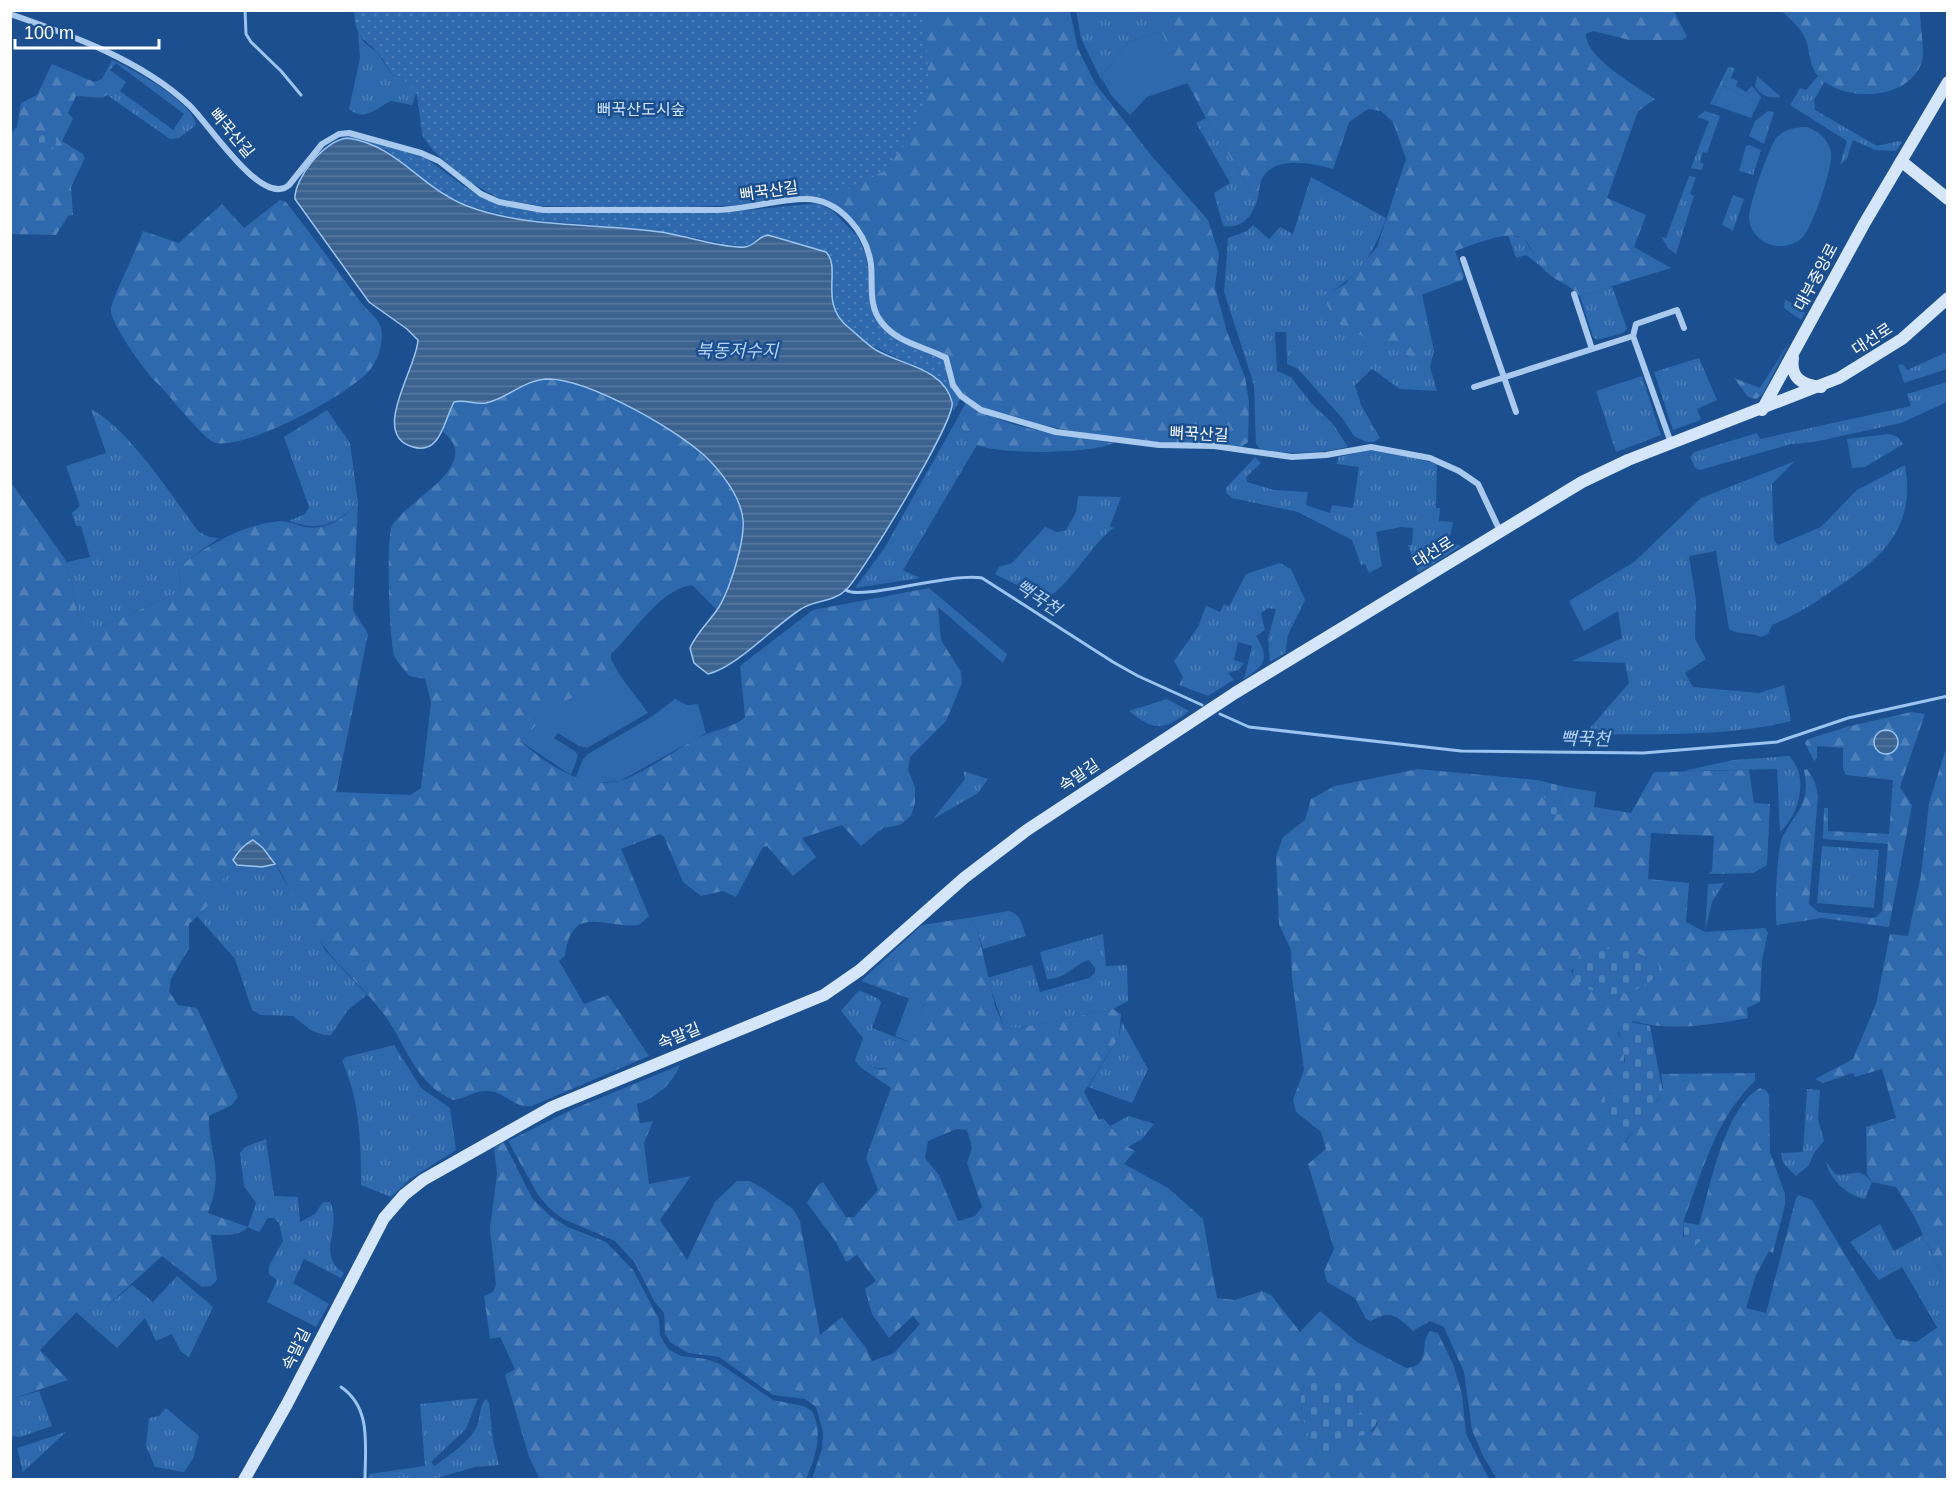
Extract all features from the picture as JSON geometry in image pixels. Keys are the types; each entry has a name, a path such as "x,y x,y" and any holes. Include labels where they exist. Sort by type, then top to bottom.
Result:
{"street":[{"name":"뻐꾹산길","path":"10,14 118,58 168,87 205,122 245,170 274,190 284,189 331,137 349,133 421,153 439,161 481,194 499,202 543,210 718,210 804,199 818,200 832,206 859,231 871,264 874,309 881,322 908,343 946,358 953,385 961,396 981,410 1056,432 1159,445 1214,446 1292,457 1326,455 1371,447 1413,453 1459,471 1478,484 1500,531"},
{"name":"대부중앙로","path":"1762,410 1947,82"},
{"path":"1901,160 1947,199"},
{"path":"1463,259 1516,412"},
{"path":"1574,294 1592,349"},
{"name":"대선로","path":"1220,702 1581,482 1671,444 1821,387 1883,353 1947,298"},
{"path":"1933,312 1947,305"},
{"path":"1671,444 1633,336 1636,324 1677,310 1683,328"},
{"path":"1474,387 1633,336"},
{"path":"1793,357 1792,367 1797,378 1810,386 1821,387"},
{"name":"속말길","path":"244,1479 287,1404 375,1232 392,1207 417,1184 552,1107 824,995 860,970 988,858 1220,702"}],"green space":[{"name":"뻐꾹산도시숲","path":"354,11 921,11 925,25 929,84 916,130 884,171 852,188 818,197 803,196 746,205 654,208 541,206 500,199 464,179 432,149 423,137 416,91 401,77 392,75 379,54 361,37 356,27"},
{"path":"537,11 1070,11 1078,49 1095,83 1150,154 1208,220 1219,254 1215,287 1227,332 1245,377 1249,402 1248,442 1240,448 1155,442 1099,435 1044,425 981,407 959,390 946,357 903,338 882,320 875,303 870,254 861,230 845,212 818,197 541,206 441,158 423,137 420,123"},
{"path":"1076,11 1149,11 1161,31 1128,42 1101,77 1102,82 1081,38"},
{"path":"1149,11 1674,11 1687,37 1682,40 1629,40 1593,31 1586,34 1588,43 1602,61 1655,99 1638,111 1607,198 1646,215 1634,247 1671,268 1580,296 1543,269 1522,238 1508,236 1489,239 1455,251 1464,276 1462,280 1418,296 1418,359 1373,342 1334,321 1324,296 1345,284 1377,247 1406,159 1393,122 1381,111 1368,109 1349,122 1333,169 1296,163 1277,166 1263,177 1257,201 1206,118"},
{"path":"1781,11 1920,11 1922,61 1915,74 1904,84 1891,90 1875,94 1844,91 1830,85 1815,72 1803,34"},
{"path":"1161,31 1188,83 1147,97 1130,115 1111,95 1101,77 1128,42"},
{"path":"358,32 364,42 378,53 392,75 401,77 417,91 412,105 391,101 360,115 349,109 360,58"},
{"path":"112,60 121,64 174,97 193,116 196,125 179,138 170,139 107,95 102,79","holes":["116,63 184,114 173,130 120,91 126,82 110,70"]},
{"path":"52,64 94,82 102,79 107,95 102,98 76,96 68,113 73,119 62,141 83,154 85,158 71,187 73,215 68,216 56,235 11,234 11,133 17,127 21,103 37,95"},
{"path":"1728,67 1735,68 1731,78 1738,81 1736,86 1746,92 1752,86 1761,97 1758,104 1723,86 1714,105 1710,104"},
{"path":"1757,76 1780,97 1773,98 1762,94 1755,86"},
{"path":"1818,76 1825,81 1814,100 1815,110 1877,146 1902,142 1896,151 1875,150 1853,140 1847,158 1840,165 1847,141 1790,105 1800,88 1806,90"},
{"path":"1723,86 1758,104 1751,118 1714,105"},
{"path":"1705,111 1720,116 1707,153 1703,152 1700,162 1704,164 1701,170 1691,168 1709,121 1697,117"},
{"path":"1768,111 1774,112 1764,144 1749,136 1755,121"},
{"path":"1206,118 1257,201 1249,216 1236,225 1224,226 1222,222 1214,193 1230,183 1196,123"},
{"path":"1807,127 1822,136 1831,152 1829,170 1821,196 1811,223 1802,238 1786,246 1769,244 1756,235 1751,228 1749,219 1755,190 1777,137 1791,129"},
{"path":"43,133 51,133 56,138 54,149 43,151 38,146 38,138"},
{"path":"351,136 426,158 462,185 497,204 566,211 720,213 818,203 833,211 858,237 866,255 873,310 892,334 945,359 961,398 953,412 953,402 921,370 884,352 851,332 843,324 833,308 831,265 826,252 777,237 758,239 748,247 738,247 692,237 627,228 519,219 469,206 444,196 386,150 347,138"},
{"path":"1746,146 1761,150 1753,175 1739,171"},
{"path":"1689,176 1696,177 1690,194 1694,196 1676,254 1669,249 1661,237 1666,238"},
{"path":"1311,177 1386,218 1370,254 1356,272 1325,296 1418,358 1418,296 1422,294 1434,351 1430,367 1437,391 1400,389 1372,369 1355,385 1361,405 1380,438 1374,442 1366,442 1354,436 1343,419 1298,369 1287,364 1286,332 1275,332 1277,371 1291,377 1312,404 1333,424 1348,447 1305,453 1261,450 1256,444 1254,385 1224,292 1228,238 1247,231 1253,225 1269,239 1280,227 1293,234"},
{"path":"1733,195 1744,199 1733,231 1722,225"},
{"path":"280,200 286,202 359,300 377,320 382,333 380,351 369,371 320,406 250,438 231,443 216,443 195,426 145,369 117,326 111,311 112,305 143,231 179,243 222,204 244,228"},
{"path":"1508,235 1523,238 1544,269 1526,255 1516,258"},
{"path":"1612,286 1627,329 1623,333 1597,340 1593,337 1580,296"},
{"path":"1785,299 1805,313 1801,320 1784,308"},
{"path":"1790,341 1763,394 1756,399 1748,397 1734,378 1760,388"},
{"path":"1947,352 1947,369 1904,383 1898,365 1903,364 1907,370"},
{"path":"1699,358 1717,400 1697,409 1701,420 1673,430 1654,372"},
{"path":"1642,376 1661,435 1616,452 1596,391"},
{"path":"549,379 601,393 661,424 688,443 712,464 730,486 740,509 742,521 737,561 728,588 717,610 692,585 680,588 658,603 611,654 611,659 619,674 534,718 536,726 520,741 553,766 565,773 591,781 605,783 619,781 646,769 695,739 740,721 745,717 740,666 813,610 929,588 1007,654 1003,663 938,607 941,640 961,672 962,683 946,721 910,757 908,770 915,787 915,803 911,816 900,825 883,828 861,846 842,825 802,838 816,857 793,876 767,846 763,847 736,897 723,891 701,896 683,882 664,837 660,834 621,849 649,916 639,925 601,922 581,924 574,929 565,956 559,961 584,1004 608,995 649,1056 532,1106 520,1105 492,1091 477,1092 453,1100 428,1082 410,1059 379,1008 314,933 277,866 253,840 237,855 208,906 189,924 189,948 171,979 169,991 178,1005 197,1008 238,1097 232,1105 209,1116 216,1174 213,1198 208,1213 248,1227 235,1234 211,1235 217,1280 211,1286 202,1287 162,1256 105,1308 96,1307 88,1300 40,1350 68,1380 11,1399 10,481 67,562 78,614 83,623 94,630 175,594 180,589 179,566 236,532 278,521 310,527 325,526 346,515 358,503 353,610 368,634 336,792 410,795 421,788 431,702 425,679 409,676 395,658 393,649 389,569 392,526 399,516 449,470 455,457 454,445 443,432 444,422 454,402 500,398 522,384"},
{"path":"1947,382 1947,402 1901,423 1814,442 1791,444 1700,470 1695,468 1690,457 1694,452 1757,433 1760,439 1911,406 1907,394"},
{"path":"966,402 982,412 1018,426 1114,443 1102,447 1046,452 1025,452 977,445 968,437 957,419"},
{"path":"91,409 121,432 163,482 199,532 209,537 219,538 179,566 180,589 175,594 94,630 80,619 67,566 67,562 90,557 81,526 76,526 72,513 80,506 66,466 106,453"},
{"path":"327,410 350,443 358,503 334,521 309,526 289,521 305,514 309,507 284,437"},
{"path":"957,419 963,431 977,445 903,570 920,578 855,588 885,547"},
{"path":"1889,434 1898,437 1903,444 1865,467 1852,468 1847,439"},
{"path":"1369,450 1437,464 1436,508 1440,508 1439,521 1453,522 1449,542 1461,546 1418,573 1408,545 1412,545 1413,528 1401,527 1376,532 1382,566 1369,573 1365,564 1361,565 1352,540 1298,512 1232,498 1226,493 1226,488 1255,457 1261,463 1246,477 1247,482 1274,490 1308,492 1306,505 1330,513 1332,505 1353,508 1359,467 1337,464 1338,457"},
{"path":"1795,461 1772,484 1774,540 1778,545 1821,527 1857,490 1905,465 1907,487 1906,506 1901,523 1882,552 1821,599 1772,625 1768,634 1761,637 1729,629 1716,551 1689,556 1696,600 1695,639 1706,659 1685,673 1693,687 1759,693 1784,685 1791,721 1714,732 1584,735 1629,683 1625,663 1572,661 1622,638 1618,611 1584,631 1569,601 1634,562 1701,498"},
{"path":"1078,496 1121,497 1110,526 1114,528 1106,534 1059,589 1042,598 995,574 999,567 1012,563 1045,527 1057,532 1066,530 1076,512"},
{"path":"1280,563 1291,569 1305,600 1288,635 1285,653 1270,662 1268,639 1276,609 1268,608 1261,613 1265,630 1256,636 1264,656 1257,670 1244,679 1252,646 1238,642 1234,660 1244,663 1239,670 1228,673 1234,680 1208,696 1179,685 1183,677 1174,661 1198,627 1206,606 1220,612 1224,604 1229,607 1246,574"},
{"path":"619,674 648,713 587,748 579,746 558,733 554,738 576,752 578,756 571,775 520,741 536,726 534,719 537,715"},
{"path":"675,699 687,705 698,704 706,733 620,781 590,783 576,777 583,759 588,754 651,717"},
{"path":"1167,699 1189,711 1172,722 1159,726 1137,718 1129,711"},
{"path":"1911,712 1925,714 1900,787 1912,805 1889,927 1822,918 1777,925 1780,845 1804,799 1806,782 1804,770 1807,769 1815,782 1818,796 1809,904 1818,912 1872,918 1882,911 1888,844 1823,839 1824,808 1828,808 1828,831 1889,834 1893,780 1846,775 1843,769 1843,748 1817,746 1817,758 1814,761 1805,743 1808,739 1850,726"},
{"path":"1947,745 1947,1284 1914,1216 1896,1187 1872,1182 1867,1174 1866,1127 1896,1118 1882,1069 1855,1077 1853,1073 1823,1083 1815,1079 1853,1059 1876,1004 1890,934 1908,936 1921,875 1929,803"},
{"path":"1789,756 1799,774 1800,796 1787,825 1780,832 1777,769 1684,771 1733,760"},
{"path":"1418,769 1537,780 1550,812 1562,806 1559,800 1566,787 1596,792 1594,807 1631,813 1654,772 1749,770 1754,803 1770,804 1767,865 1753,873 1708,874 1712,871 1714,836 1651,833 1648,879 1689,883 1686,922 1705,932 1765,928 1768,933 1762,960 1760,1002 1747,1008 1748,1018 1719,1023 1676,1027 1633,1021 1618,1033 1624,1054 1623,1074 1619,1089 1607,1095 1625,1143 1647,1111 1659,1099 1663,1087 1661,1074 1755,1073 1755,1081 1730,1111 1704,1165 1683,1222 1683,1237 1704,1227 1699,1225 1720,1150 1737,1113 1747,1098 1760,1088 1766,1090 1769,1096 1770,1152 1785,1194 1785,1205 1773,1253 1769,1251 1756,1275 1746,1308 1766,1313 1796,1198 1799,1195 1812,1200 1896,1339 1916,1342 1947,1321 1947,1479 1497,1479 1483,1456 1472,1430 1464,1372 1444,1327 1430,1321 1413,1331 1394,1316 1384,1315 1371,1321 1366,1319 1355,1298 1327,1282 1324,1271 1334,1249 1308,1164 1326,1149 1321,1132 1296,1112 1293,1100 1304,1070 1292,978 1291,950 1279,924 1276,856 1283,837 1305,820 1311,799 1335,786","holes":["1634,952 1658,963 1601,992 1579,982 1571,970"]},
{"path":"963,771 988,779 978,793 933,819 965,779"},
{"path":"1537,780 1566,787 1559,800 1564,810 1562,814 1554,815 1550,812"},
{"path":"1822,846 1879,850 1874,908 1817,903"},
{"path":"233,860 237,865 261,867 275,864 325,950 367,995 348,1010 331,1035 312,1031 293,1016 261,1015 252,1010 235,959 197,916 208,906"},
{"path":"1724,883 1712,902 1705,932 1708,884"},
{"path":"1009,911 1019,918 1026,936 983,949 977,928 968,918"},
{"path":"968,918 977,928 995,1006 1004,1027 1019,1028 1113,1009 1121,1014 1119,1037 1084,1092 1099,1120 1103,1118 1128,1147 1135,1151 1124,1164 1168,1188 1203,1219 1217,1298 1235,1300 1262,1291 1271,1295 1300,1332 1320,1311 1357,1342 1406,1368 1414,1366 1422,1359 1430,1331 1438,1333 1453,1364 1462,1394 1466,1434 1489,1479 812,1479 822,1449 823,1432 816,1407 805,1399 773,1395 719,1357 688,1353 670,1342 665,1334 664,1313 654,1301 635,1263 615,1241 563,1219 549,1208 538,1195 508,1141 571,1110 680,1065 673,1078 663,1089 637,1104 640,1123 653,1121 644,1143 649,1184 691,1176 660,1220 687,1260 715,1202 737,1181 750,1181 793,1209 800,1221 820,1335 842,1317 866,1348 872,1361 894,1353 920,1324 913,1316 889,1338 872,1314 865,1289 876,1281 857,1255 846,1262 836,1242 807,1203 818,1185 823,1182 846,1217 854,1217 878,1190 866,1158 891,1088 860,1067 866,1065 882,1070 891,1067 903,1040 909,1042 924,1004 861,981 922,925","holes":["956,1129 967,1130 972,1148 967,1163 982,1207 975,1216 958,1221 939,1175 925,1158 928,1141","1304,1384 1354,1388 1359,1415 1378,1423 1373,1431 1336,1440 1330,1455 1318,1455 1310,1439 1302,1410"]},
{"path":"1103,934 1106,966 1127,965 1128,1001 1113,1009 1019,1028 1004,1027 987,978 1032,965 1040,992 1089,978 1095,973 1095,968 1089,960 1060,977 1047,979 1040,952"},
{"path":"1620,949 1634,952 1658,963 1660,969 1653,979 1643,986 1618,994 1593,991 1573,977 1573,964 1582,954 1594,950"},
{"path":"859,990 879,999 881,1003 872,1028 903,1040 891,1067 883,1069 860,1067 855,1060 863,1038 841,1011"},
{"path":"909,998 924,1004 910,1042 895,1036"},
{"path":"1626,1021 1650,1026 1663,1093 1624,1143 1601,1102 1602,1098 1618,1089 1625,1060 1618,1027"},
{"path":"1122,1022 1148,1069 1132,1103 1088,1087 1119,1037"},
{"path":"394,1045 421,1088 450,1108 456,1150 410,1179 391,1197 361,1185 360,1138 356,1106 342,1061 346,1057"},
{"path":"1807,1089 1820,1090 1818,1119 1824,1141 1814,1153 1809,1165 1796,1176 1783,1163 1781,1153 1803,1152"},
{"path":"1129,1116 1154,1124 1142,1139 1128,1147 1110,1126"},
{"path":"266,1139 274,1196 298,1197 300,1222 315,1214 323,1202 330,1202 333,1211 331,1258 344,1273 341,1278 304,1259 293,1283 329,1304 316,1327 267,1302 277,1280 269,1274 269,1266 283,1241 279,1223 274,1218 268,1218 259,1232 248,1227 256,1203 244,1186 240,1153 245,1147"},
{"path":"504,1142 532,1198 550,1216 568,1227 606,1242 633,1270 659,1319 660,1335 668,1349 681,1356 706,1359 720,1364 773,1400 803,1406 812,1411 816,1419 818,1437 806,1479 540,1479 529,1457 505,1375 515,1369 500,1337 490,1339 484,1296 493,1292 496,1285 490,1229 497,1173 494,1148"},
{"path":"1826,1162 1835,1174 1858,1173 1867,1177 1872,1182 1865,1199 1846,1191 1831,1175"},
{"path":"1683,1222 1704,1226 1700,1241 1692,1248 1685,1244"},
{"path":"1880,1224 1894,1251 1923,1235 1947,1284 1947,1321 1938,1329 1902,1267 1879,1280 1850,1242"},
{"path":"177,1276 213,1307 189,1357 181,1352 172,1334 156,1341 145,1318 117,1348 76,1312 88,1299 105,1308 132,1285 153,1302"},
{"path":"1322,1379 1342,1379 1354,1388 1359,1414 1377,1416 1376,1423 1369,1432 1336,1440 1330,1456 1318,1455 1307,1430 1301,1401 1304,1384"},
{"path":"39,1391 52,1426 20,1437 11,1436 11,1399"},
{"path":"478,1398 466,1429 431,1462 435,1466 459,1448 474,1432 482,1404 486,1399 489,1403 493,1440 499,1465 475,1467 434,1479 368,1479 369,1474 425,1466 420,1404"},
{"path":"166,1408 199,1436 193,1459 184,1472 155,1467 146,1446 149,1418 159,1416"},
{"path":"66,1432 23,1472 17,1448"}],"water":[{"name":"북동저수지","path":"347,138 381,149 450,198 490,213 538,222 660,232 737,247 748,246 768,235 826,252 832,267 832,297 839,318 876,350 931,375 947,391 952,402 950,414 925,464 870,556 846,590 835,597 801,609 743,655 708,674 694,663 690,648 719,607 728,589 739,552 743,520 739,504 726,480 696,449 657,422 610,397 587,388 549,379 524,385 486,403 454,402 440,434 430,446 413,447 401,440 395,429 395,415 418,340 407,329 369,302 295,199 300,181 312,161 329,145"},
{"path":"1886,730 1894,734 1898,742 1894,750 1886,754 1878,750 1874,742 1878,734"},
{"path":"253,840 263,848 275,864 262,867 237,865 233,860 246,844"}],"waterway":[{"path":"245,10 246,34 251,42 281,71 301,95"},
{"name":"뻑꾹천","path":"846,590 869,592 950,579 982,578 1113,662 1202,705"},
{"name":"뻑꾹천","path":"1220,714 1249,727 1461,751 1643,753 1777,742 1848,718 1948,696"},
{"path":"341,1387 351,1396 362,1417 366,1441 365,1480"}]}
